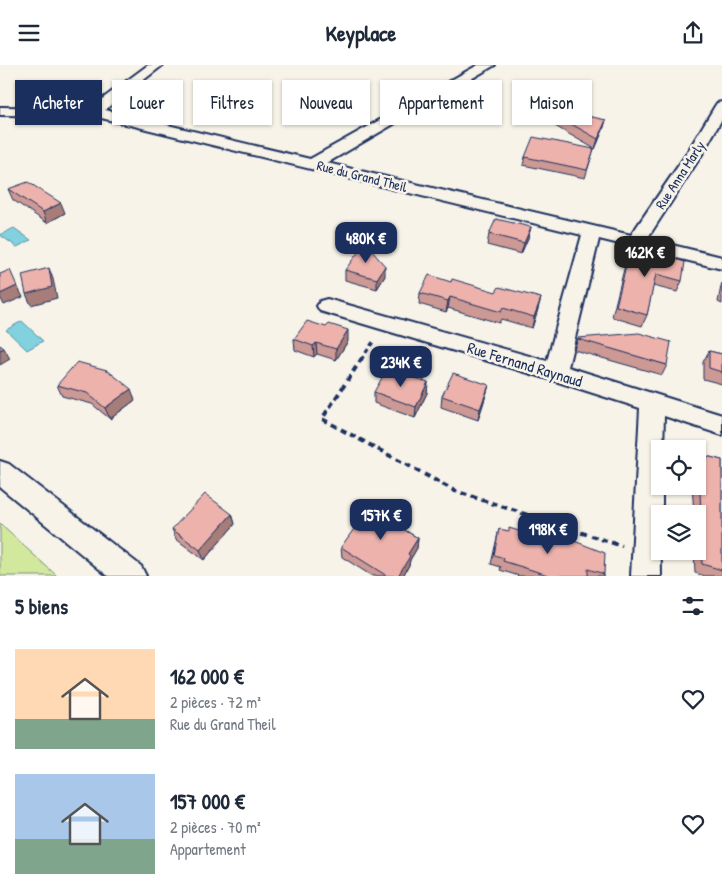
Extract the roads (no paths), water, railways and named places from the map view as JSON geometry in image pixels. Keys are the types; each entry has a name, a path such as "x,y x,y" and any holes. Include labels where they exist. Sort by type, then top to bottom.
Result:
{"street":[{"path":"102,105 156,65"},
{"path":"313,164 488,65"},
{"name":"Rue Anna Marly","path":"636,242 722,106"},
{"name":"Rue du Grand Theil","path":"0,111 15,111"},
{"name":"Rue du Grand Theil","path":"102,114 722,263"},
{"path":"554,372 592,232"},
{"name":"Rue Fernand Raynaud","path":"327,306 554,372 722,425"},
{"path":"646,576 652,404"},
{"path":"0,472 131,576"}],"water":[{"path":"14,228 31,240 17,247 0,235"},
{"path":"22,321 43,341 27,350 6,330"}]}
